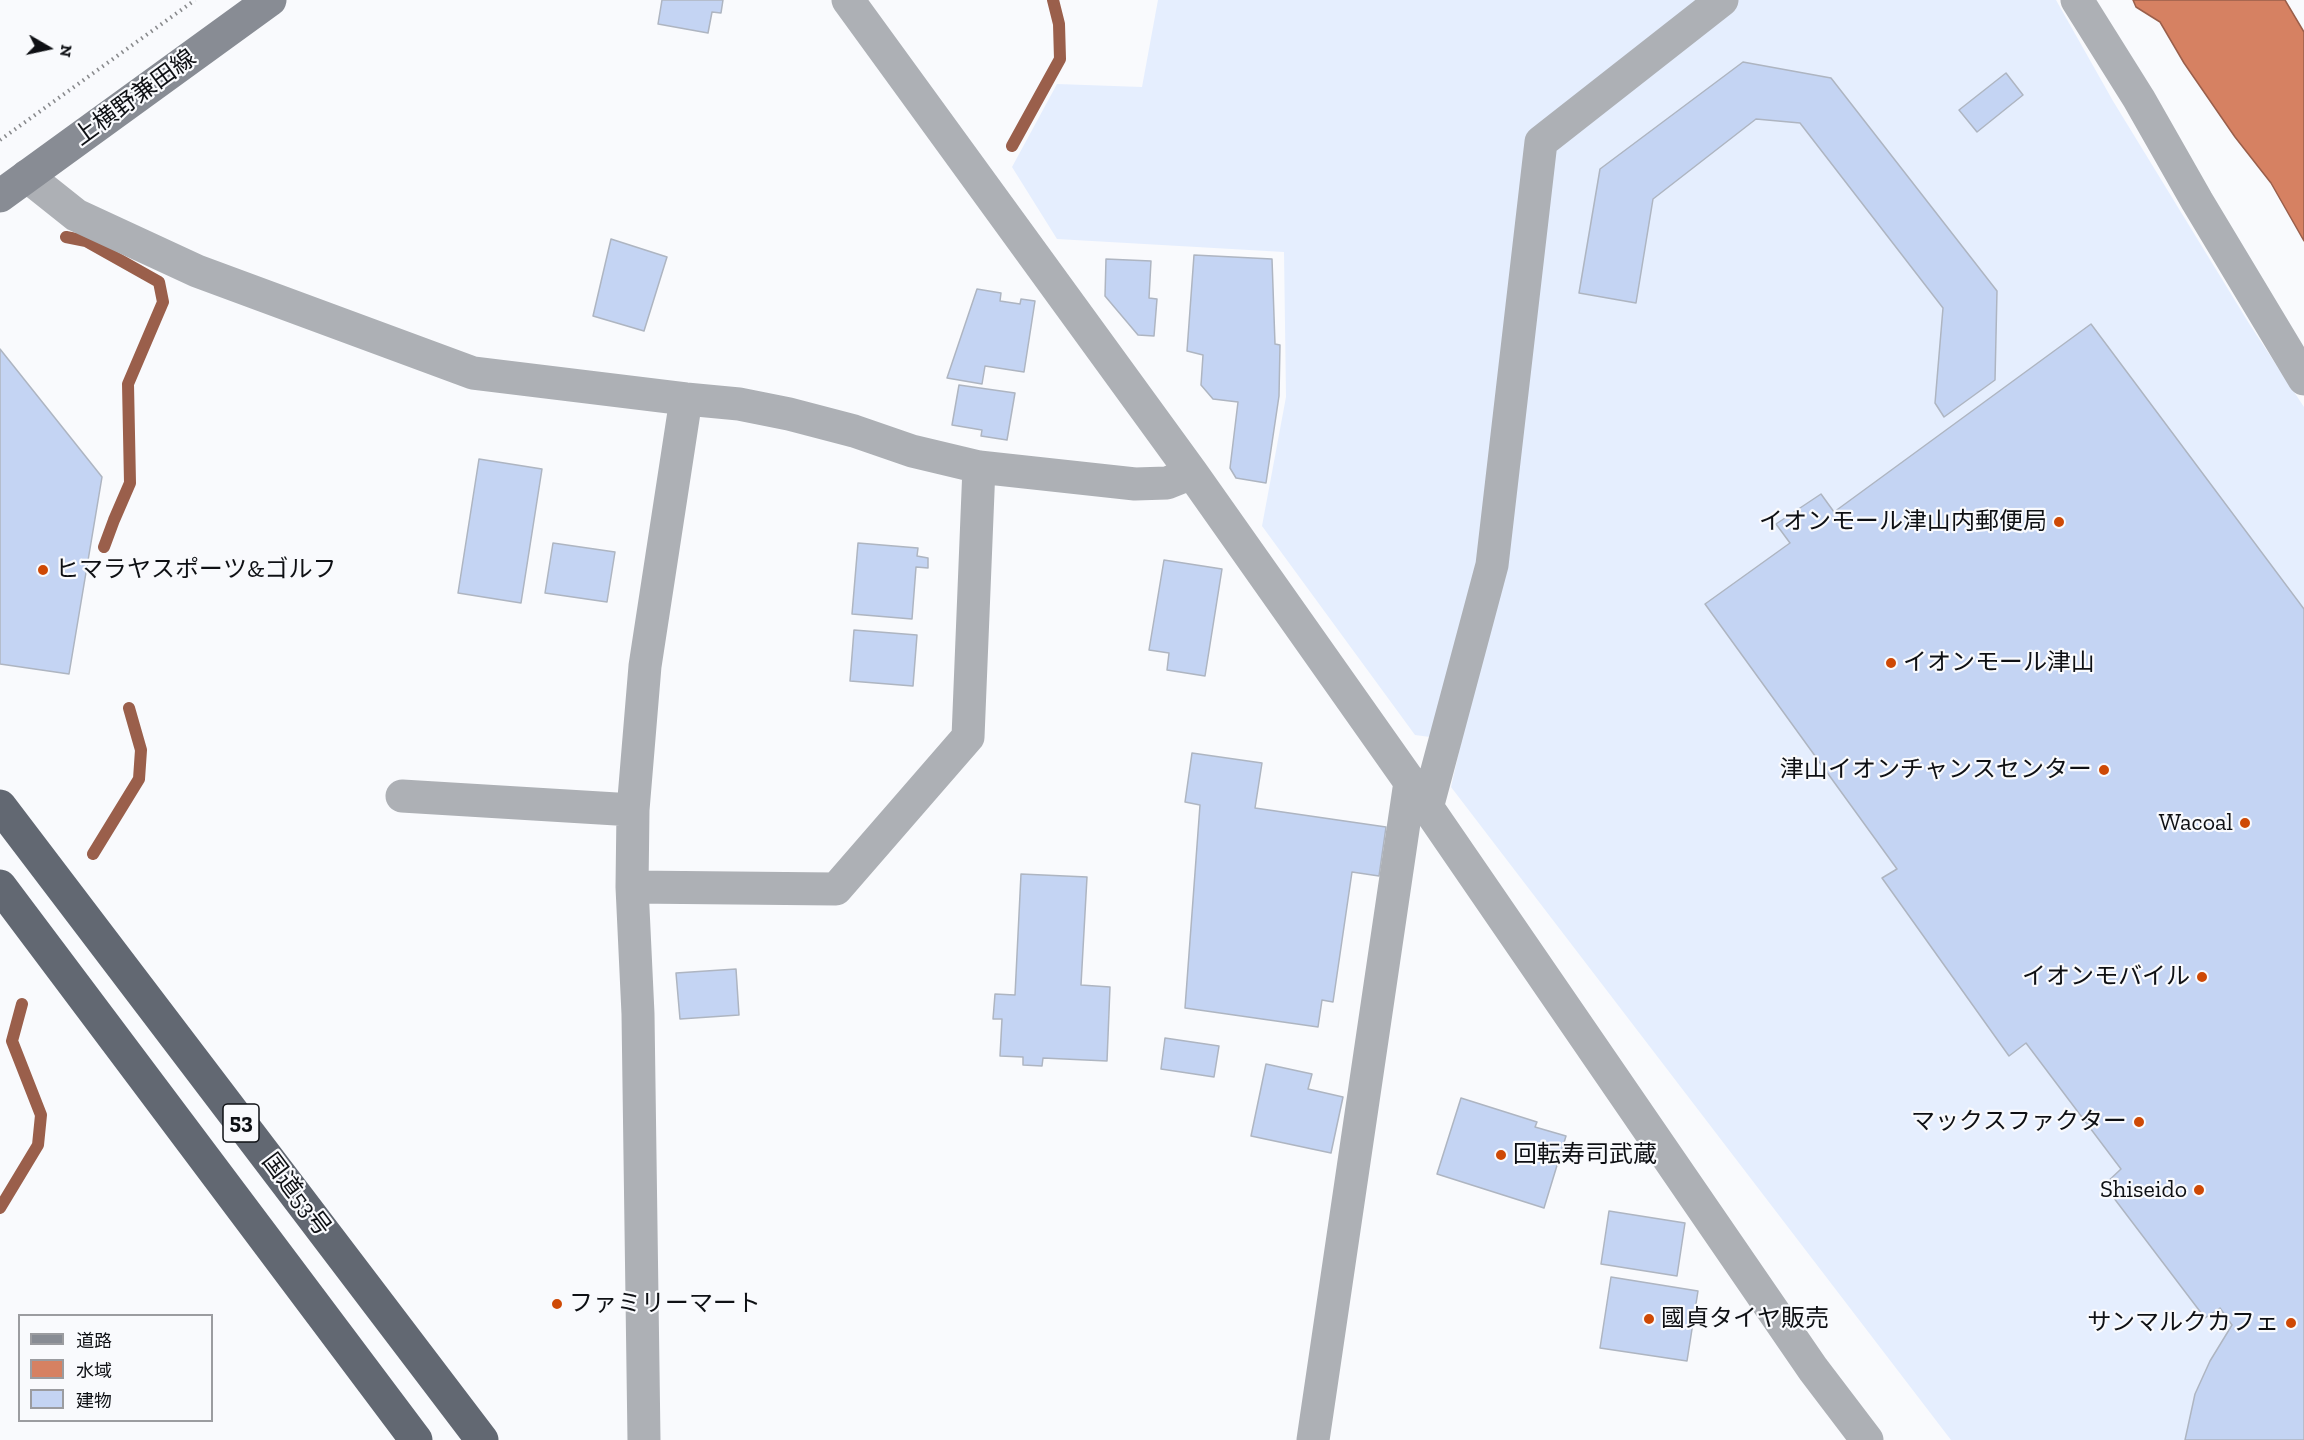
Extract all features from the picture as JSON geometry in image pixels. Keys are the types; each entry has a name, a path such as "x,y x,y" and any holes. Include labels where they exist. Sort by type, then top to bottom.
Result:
{"highway":[{"name":"国道53号","path":"0,806 482,1440"},
{"name":"53","path":"0,886 416,1440"}],"main road":[{"name":"上横野兼田線","path":"0,196 270,0"}],"street":[{"path":"848,0 1192,472 1419,795 1813,1369 1867,1440"},
{"path":"1314,1440 1419,795 1492,565 1541,142 1722,0"},
{"path":"2077,0 2139,99 2197,201 2304,379"},
{"path":"27,176 76,215 197,271 473,373 739,404 789,414 854,431 912,452 980,467 1135,484 1167,483 1192,472"},
{"path":"644,1440 638,1014 632,887 633,810 645,666 686,399"},
{"path":"632,887 836,889 968,737 980,467"},
{"path":"402,796 633,810"}],"path":[{"path":"0,140 195,0"}],"shaded area":[{"path":"1158,0 1698,0 1530,132 1478,564 1430,737 1415,735 1262,526 1286,397 1284,252 1057,239 1012,167 1057,84 1142,87"},
{"name":"イオンモール津山","path":"1738,0 2056,0 2113,101 2250,325 2304,407 2304,1440 1951,1440 1451,787 1507,539 1556,145"}],"water":[{"path":"2133,0 2285,0 2304,32 2304,241 2271,183 2235,137 2184,63 2160,22 2136,7"}],"building":[{"path":"662,0 723,0 721,13 712,12 708,33 658,24"},
{"path":"1743,62 1831,78 1997,291 1995,380 1944,417 1935,403 1943,308 1800,123 1756,119 1653,199 1636,303 1579,293 1600,169"},
{"path":"2006,73 2023,95 1977,132 1959,110"},
{"path":"611,239 667,257 644,331 593,316"},
{"path":"1194,255 1272,259 1275,344 1280,345 1279,396 1266,483 1236,478 1230,468 1238,402 1213,399 1201,385 1203,355 1187,351"},
{"path":"1106,259 1151,261 1149,298 1157,299 1154,336 1138,335 1105,296"},
{"path":"977,289 1001,293 1000,301 1020,304 1021,299 1035,301 1024,372 985,366 982,384 947,378"},
{"path":"2091,324 2304,609 2304,1440 2185,1440 2195,1394 2210,1361 2232,1325 2220,1308 2205,1318 2104,1185 2121,1169 2026,1043 2009,1056 1882,878 1897,869 1705,604 1790,543 1776,524 1821,494 1834,512"},
{"name":"ヒマラヤスポーツ&ゴルフ","path":"0,349 102,477 69,674 0,664"},
{"path":"959,385 1015,393 1007,440 981,436 982,430 952,425"},
{"path":"479,459 542,469 521,603 458,593"},
{"path":"553,543 615,552 607,602 545,593"},
{"path":"858,543 918,548 917,556 928,558 928,568 916,567 912,619 852,614"},
{"path":"1164,560 1222,569 1205,676 1167,670 1169,653 1149,650"},
{"path":"854,630 917,635 913,686 850,681"},
{"path":"1192,753 1262,763 1255,808 1386,827 1379,876 1352,872 1333,1002 1322,1000 1318,1027 1185,1008 1200,805 1185,802"},
{"path":"1021,874 1087,877 1081,985 1110,987 1107,1061 1043,1058 1042,1066 1023,1065 1023,1057 1000,1056 1002,1019 993,1019 995,994 1015,995"},
{"path":"736,969 739,1015 680,1019 676,973"},
{"path":"1165,1038 1219,1046 1214,1077 1161,1069"},
{"path":"1266,1064 1312,1074 1308,1089 1343,1097 1331,1153 1251,1136"},
{"name":"回転寿司武蔵","path":"1461,1098 1537,1122 1535,1127 1566,1136 1544,1208 1437,1174"},
{"path":"1609,1211 1685,1223 1677,1276 1601,1264"},
{"name":"國貞タイヤ販売","path":"1611,1277 1698,1291 1687,1361 1600,1348"}],"waterway":[{"path":"1012,146 1060,59 1059,24 1053,0"},
{"path":"66,237 86,241 159,282 163,302 128,384 130,483 104,547"},
{"path":"93,854 139,779 141,750 129,708"},
{"path":"0,1208 38,1145 41,1115 12,1041 22,1004"}],"place":[{"name":"イオンモール津山内郵便局","path":"2059,522"},
{"name":"ヒマラヤスポーツ&ゴルフ","path":"43,570"},
{"name":"イオンモール津山","path":"1891,663"},
{"name":"津山イオンチャンスセンター","path":"2104,770"},
{"name":"Wacoal","path":"2245,823"},
{"name":"イオンモバイル","path":"2202,977"},
{"name":"マックスファクター","path":"2139,1122"},
{"name":"回転寿司武蔵","path":"1501,1155"},
{"name":"Shiseido","path":"2199,1190"},
{"name":"ファミリーマート","path":"557,1304"},
{"name":"國貞タイヤ販売","path":"1649,1319"},
{"name":"サンマルクカフェ","path":"2291,1323"}]}
